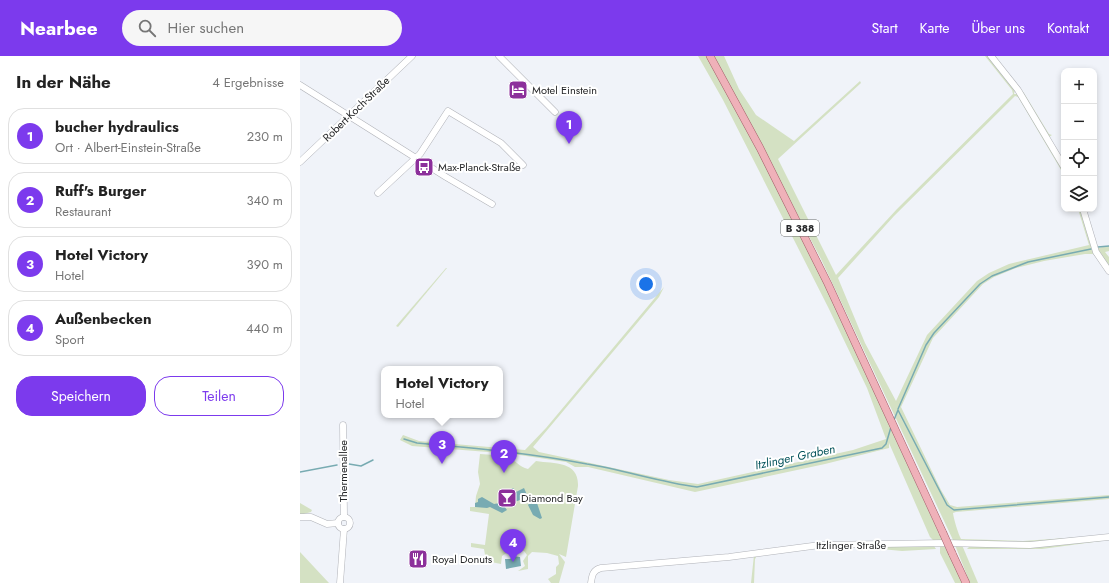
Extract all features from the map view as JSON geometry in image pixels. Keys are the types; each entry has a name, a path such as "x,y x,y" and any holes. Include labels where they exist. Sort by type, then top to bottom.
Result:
{"main road":[{"name":"B 388","path":"710,56 795,217 884,403 966,583"}],"street":[{"name":"Robert-Koch-Straße","path":"300,162 412,56"},
{"path":"499,56 554,112"},
{"path":"991,56 1018,90 1061,162"},
{"path":"300,85 492,204"},
{"path":"378,193 420,154 446,113 450,111 501,143 523,165"},
{"path":"1084,212 1096,252 1109,271"},
{"name":"Thermenallee","path":"343,425 344,518"},
{"path":"300,517 311,517 327,524 338,523 340,528 344,530"},
{"name":"Thermenallee","path":"338,523 340,519 344,518"},
{"name":"Thermenallee","path":"340,583 344,530 348,528 350,523 349,520 344,518"},
{"name":"Itzlinger Straße","path":"591,583 592,575 595,571 602,568 729,557 808,545 945,543 1030,545 1109,537"}],"green space":[{"path":"698,56 707,56 768,170 815,263 942,540 933,540 930,537 889,443 889,448 825,464 695,492 588,467 575,467 566,462 513,454 412,446 400,440 403,435 419,441 525,450 546,428 664,287 659,297 533,447 539,452 669,480 698,484 853,450 886,439 867,388 828,307 723,100"},
{"path":"714,56 724,56 739,89 756,115 794,141 860,81 861,83 778,159 836,275 897,209 1013,94 1012,90 985,56 988,56 1015,90 1014,94 1018,94 1061,166 1061,170 1018,97 1015,96 894,216 838,278 865,343 896,401 927,335 977,281 989,273 1009,264 1089,245 1079,212 1082,212 1102,265 1093,254 1085,254 1044,261 1016,268 994,277 983,284 933,338 901,407 941,490 950,505 957,507 1109,495 1109,499 956,512 953,513 961,539 1023,541 1109,535 1028,544 953,540 821,259"},
{"path":"994,56 1024,93 1049,134 1052,135 1049,137"},
{"path":"1109,246 1109,251 1105,252 1109,257 1109,268 1097,248"},
{"path":"446,268 398,327 396,326"},
{"path":"480,454 508,456 508,458 528,469 536,461 564,465 575,472 578,486 566,557 559,554 565,562 559,583 551,583 548,579 556,574 556,567 559,564 558,556 547,553 532,552 528,556 528,569 518,571 525,566 523,561 527,555 524,551 508,552 502,556 501,564 486,561 484,549 471,547 471,543 485,545 489,514 470,511 470,507 475,507 476,496 480,484 478,472"},
{"path":"300,503 312,510 311,512 300,515"},
{"path":"1109,540 1042,549 967,549 970,546"},
{"path":"944,545 963,583 955,583 940,553 940,546"},
{"path":"955,545 962,545 978,583 970,583"},
{"path":"934,546 936,549 902,551 860,547 812,548 757,556 755,559 754,583 751,583 754,555 812,547"},
{"path":"300,552 329,583 300,583"}],"water":[{"path":"513,488 516,492 524,488 528,497 504,506 507,510 502,513 490,507 475,507 475,503 482,497 494,504 511,501 507,491"},
{"path":"535,497 537,497 537,503 542,518 540,519 533,515 528,505"},
{"path":"513,556 520,557 521,566 506,569 505,559 510,559"}],"waterway":[{"path":"1098,247 1109,246"},
{"path":"898,409 926,345 934,333 980,284 992,276 1028,262 1091,249"},
{"name":"Itzlinger Graben","path":"894,420 898,410 947,505 954,510 1109,497"},
{"name":"Itzlinger Graben","path":"404,439 417,443 502,451 566,460 697,487 882,448 886,444 891,427"},
{"name":"Itzlinger Graben","path":"349,464 361,466 373,460"},
{"name":"Itzlinger Graben","path":"300,472 337,465"}],"place":[{"name":"Motel Einstein","path":"518,90"},
{"name":"bucher hydraulics","path":"569,144"},
{"name":"Max-Planck-Straße","path":"424,167"},
{"name":"Hotel Victory","path":"442,464"},
{"name":"Ruff's Burger","path":"504,473"},
{"name":"Diamond Bay","path":"507,498"},
{"name":"Royal Donuts","path":"418,559"},
{"name":"Außenbecken","path":"513,562"}]}
